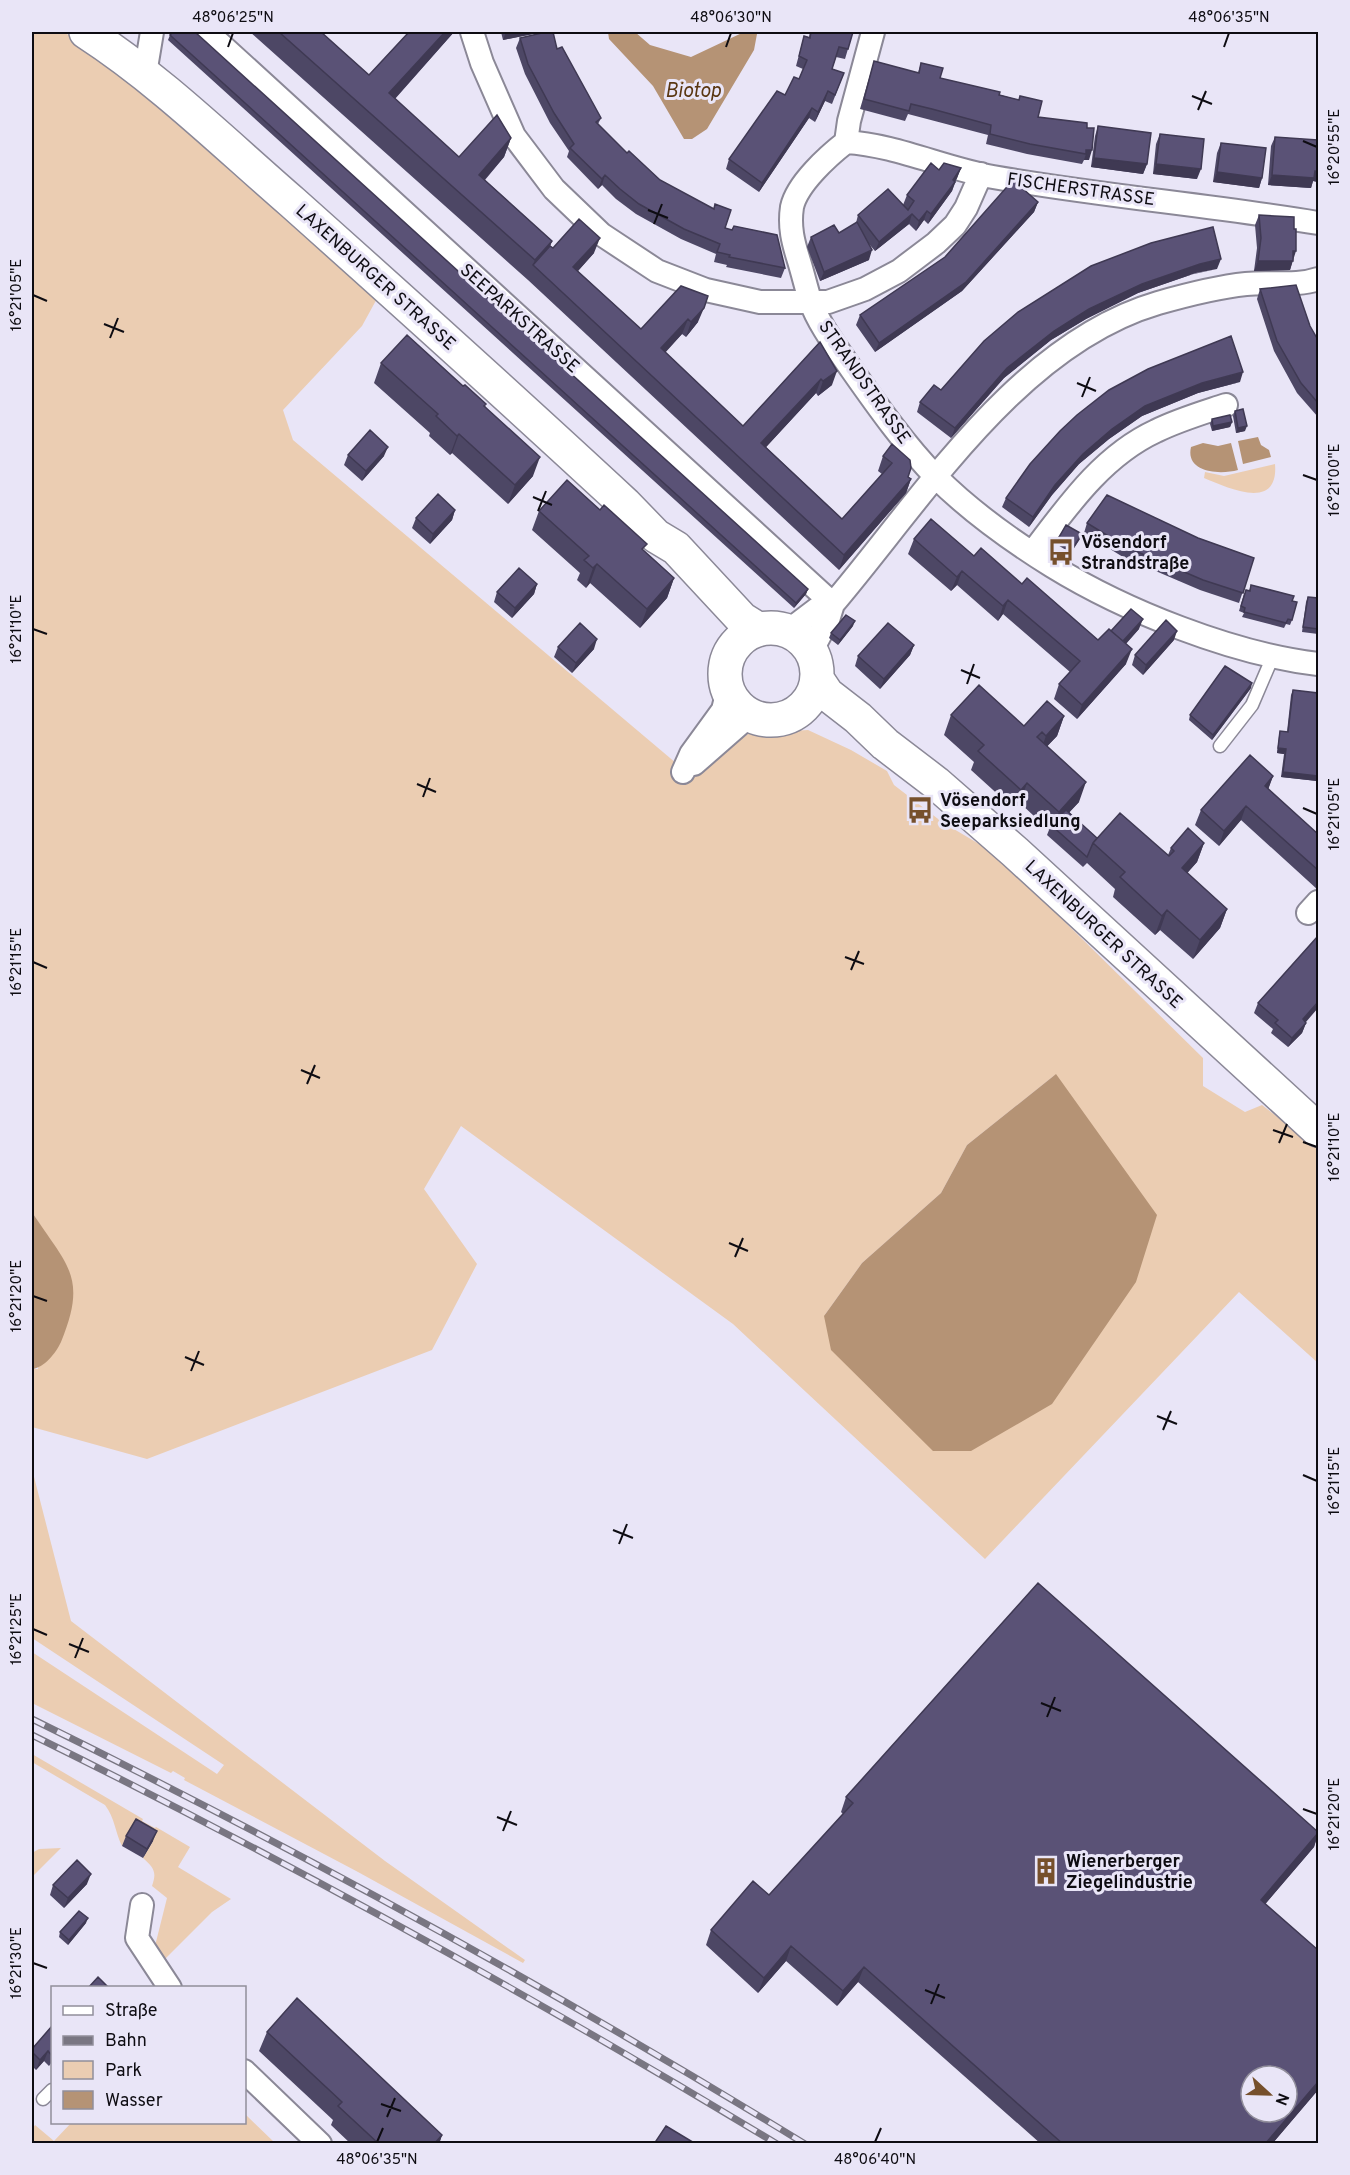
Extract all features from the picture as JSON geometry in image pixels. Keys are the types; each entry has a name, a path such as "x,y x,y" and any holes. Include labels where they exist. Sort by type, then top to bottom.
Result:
{"main road":[{"name":"LAXENBURGER STRASSE","path":"86,32 145,74 413,309 625,504 656,536 676,548 742,619 794,647 827,694 858,718 885,744 936,783 1015,852 1318,1130"},
{"name":"LAXENBURGER STRASSE","path":"656,536 666,555 703,600 727,637 729,655"},
{"path":"738,641 794,647 813,695 807,703 795,714 781,719 765,720 750,715 736,704 725,681 729,655 738,641"},
{"name":"LAXENBURGER STRASSE","path":"795,714 815,714 885,744"}],"street":[{"path":"145,74 152,32"},
{"name":"SEEPARKSTRASSE","path":"207,32 833,604"},
{"path":"472,32 482,63 514,136 554,189 601,234 657,271 706,290 760,302 828,302 865,289 899,272 955,225 966,208 981,174"},
{"path":"811,302 790,232 792,205 800,189 827,156 846,142 849,121 873,32"},
{"name":"FISCHERSTRASSE","path":"846,142 867,143 981,174 1041,185 1318,223"},
{"path":"794,647 828,620 833,604 937,477 1013,392 1073,343 1116,318 1158,303 1225,287 1247,284 1291,284 1318,279"},
{"name":"STRANDSTRASSE","path":"811,302 834,344 888,421 937,477 963,501 1032,553 1077,581 1186,631 1273,656 1318,664"},
{"path":"1032,553 1091,479 1124,450 1155,431 1226,405"},
{"path":"728,690 723,710 691,754 683,772 706,755 750,715"},
{"path":"142,1905 137,1938 164,1985"},
{"path":"246,2072 320,2144"}],"lane":[{"path":"1220,746 1252,705 1273,656"},
{"path":"43,2099 51,2091"}],"green space":[{"path":"32,32 63,32 93,48 379,295 362,326 283,410 293,440 689,774 748,734 808,730 851,750 887,771 894,785 942,822 996,854 1203,1058 1203,1086 1245,1112 1262,1105 1318,1148 1318,1363 1239,1292 985,1559 733,1324 461,1126 424,1189 477,1264 432,1350 147,1459 32,1427 32,1369 38,1369 42,1228 32,1212","holes":["1056,1074 824,1316 862,1263 941,1193 967,1145"]},
{"path":"1275,464 1274,479 1269,488 1261,492 1238,491 1204,478 1205,472 1224,476"},
{"path":"32,1469 71,1621 385,1861 525,1960 523,1963 184,1780 185,1778 173,1771 171,1773 32,1703 32,1652 217,1774 224,1765 32,1638"},
{"path":"32,1754 143,1819 142,1821 190,1847 178,1867 231,1899 212,1912 160,1964 155,1946 167,1898 152,1886 154,1870 143,1858 153,1841 132,1829 122,1846 105,1805 32,1762"},
{"path":"61,1848 32,1877 32,1853 39,1849"},
{"path":"246,2115 275,2143 32,2143 32,2130 35,2125 54,2141 70,2124 246,2124"}],"water":[{"name":"Biotop","path":"608,32 635,32 650,45 691,57 744,32 757,34 754,50 707,129 692,139 684,139 653,86 609,39"},
{"path":"1258,437 1261,445 1269,450 1271,457 1243,464 1238,441"},
{"path":"1203,443 1218,446 1231,443 1238,470 1214,472 1198,467 1193,462 1191,447"},
{"path":"1056,1074 1157,1215 1136,1282 1052,1404 971,1451 933,1451 831,1350 824,1316 862,1263 941,1193 967,1145"},
{"path":"32,1212 64,1259 70,1272 73,1301 69,1320 56,1351 41,1366 32,1369"}],"building":[{"path":"173,32 195,32 808,589 796,603 170,35"},
{"path":"279,32 321,32 369,75 409,32 445,32 389,93 459,157 497,115 511,138 479,175 552,241 535,260"},
{"path":"553,32 557,49 562,47 601,118 596,122 627,153 629,151 660,180 714,209 715,204 731,210 725,228 732,230 734,226 777,235 785,268 729,257 730,255 717,252 720,244 684,229 639,204 605,175 602,179 570,148 574,144 554,113 528,64 520,38"},
{"path":"811,32 853,32 848,49 839,47 832,69 844,73 835,95 828,91 818,112 812,108 762,183 729,159 777,91 785,95 794,77 799,79 807,60 799,56 804,36 810,38"},
{"path":"874,61 919,73 921,63 943,68 940,78 1000,92 999,95 1019,100 1020,96 1042,101 1038,117 1087,123 1087,128 1094,128 1092,150 1086,150 1086,154 1030,144 990,134 991,125 932,109 911,104 909,111 864,99"},
{"path":"1098,126 1151,133 1147,164 1094,158"},
{"path":"1160,134 1204,139 1201,169 1156,164"},
{"path":"1275,137 1318,140 1318,172 1315,171 1314,178 1272,175"},
{"path":"1221,143 1266,148 1262,178 1217,172"},
{"path":"931,163 939,170 944,163 961,168 953,180 955,182 931,214 927,211 919,221 912,214 879,242 858,215 888,189 908,210 914,201 907,195"},
{"path":"1013,180 1038,202 966,282 879,343 860,315 945,257"},
{"path":"1259,215 1294,217 1296,251 1293,251 1293,261 1258,261 1261,238"},
{"path":"579,219 600,238 573,267 641,329 681,286 708,296 704,308 691,322 688,319 661,348 743,426 820,342 837,371 823,381 821,379 761,443 842,519 892,463 883,456 892,444 910,460 911,468 908,477 911,479 844,555 533,265 550,246 553,248"},
{"path":"857,222 872,250 824,272 811,237 834,225 839,233"},
{"path":"1213,227 1221,259 1142,284 1089,309 1054,331 1007,368 955,428 920,402 934,385 941,390 984,341 1018,312 1091,266 1151,243"},
{"path":"1296,285 1310,326 1318,340 1318,403 1301,383 1277,341 1260,289"},
{"path":"407,335 486,404 484,406 540,457 515,485 459,434 457,436 436,416 438,414 381,363"},
{"path":"1231,336 1243,372 1202,383 1145,406 1112,429 1083,454 1055,485 1033,517 1006,498 1030,464 1060,431 1109,390 1148,369"},
{"path":"1243,409 1247,426 1238,428 1235,411"},
{"path":"1230,415 1232,422 1213,426 1212,419"},
{"path":"370,430 388,447 366,471 348,455"},
{"path":"567,480 600,510 604,505 647,544 642,549 674,578 647,609 597,564 593,568 584,560 589,556 539,511"},
{"path":"438,494 455,510 433,534 416,518"},
{"path":"1107,495 1198,538 1254,558 1243,593 1203,580 1126,547 1087,523"},
{"path":"931,519 974,556 981,548 1022,584 1027,578 1098,640 1109,629 1132,649 1082,705 1059,684 1080,661 1008,600 1003,606 962,571 957,577 914,539"},
{"path":"1066,525 1082,534 1073,548 1058,539"},
{"path":"519,568 537,584 515,608 497,592"},
{"path":"1251,585 1294,596 1292,601 1297,602 1292,620 1288,619 1286,623 1244,612 1245,608 1241,606 1246,590 1250,591"},
{"path":"1308,597 1318,598 1318,629 1303,627"},
{"path":"1131,609 1143,619 1123,641 1111,631"},
{"path":"846,615 855,621 840,640 831,633"},
{"path":"1166,620 1177,631 1146,665 1135,655"},
{"path":"580,623 597,639 576,663 558,647"},
{"path":"888,623 914,645 884,679 858,656"},
{"path":"1225,666 1252,683 1213,735 1190,715"},
{"path":"979,685 1024,726 1047,701 1064,716 1046,736 1042,732 1037,737 1086,782 1059,812 1027,783 1021,790 978,751 984,745 951,715"},
{"path":"1293,690 1318,693 1318,776 1283,772 1286,749 1278,748 1280,731 1288,732"},
{"path":"1250,755 1273,776 1265,786 1318,834 1318,870 1246,806 1224,831 1201,810"},
{"path":"1066,810 1097,838 1087,857 1051,825"},
{"path":"1120,813 1169,856 1174,851 1171,848 1188,828 1204,843 1182,868 1227,909 1200,940 1167,910 1162,916 1120,877 1125,872 1093,843"},
{"path":"1318,936 1318,1002 1303,1019 1306,1023 1292,1038 1275,1023 1278,1020 1258,1003"},
{"name":"Wienerberger Ziegelindustrie","path":"1038,1583 1318,1832 1261,1900 1318,1950 1318,2082 1299,2104 1299,2064 1239,2064 1239,2124 1282,2124 1265,2144 1063,2144 864,1967 843,1991 791,1946 764,1978 711,1930 753,1881 769,1895 853,1803 846,1797"},
{"path":"136,1819 157,1831 147,1849 126,1836"},
{"path":"77,1860 91,1874 68,1898 53,1885"},
{"path":"79,1911 88,1918 69,1940 60,1932"},
{"path":"98,1977 107,1986 90,1986"},
{"path":"297,1998 442,2135 434,2144 379,2144 338,2106 342,2102 267,2032"},
{"path":"51,2027 51,2055 48,2051 40,2060 32,2049"},
{"path":"666,2126 696,2144 654,2144"}],"railway":[{"path":"32,1719 228,1818 423,1922 615,2031 805,2144"},
{"path":"32,1735 127,1782 409,1931 686,2089 777,2144"}],"place":[{"name":"Vösendorf Strandstraße","path":"1061,552"},
{"name":"Vösendorf Seeparksiedlung","path":"920,810"},
{"name":"Wienerberger Ziegelindustrie","path":"1046,1871"}]}
